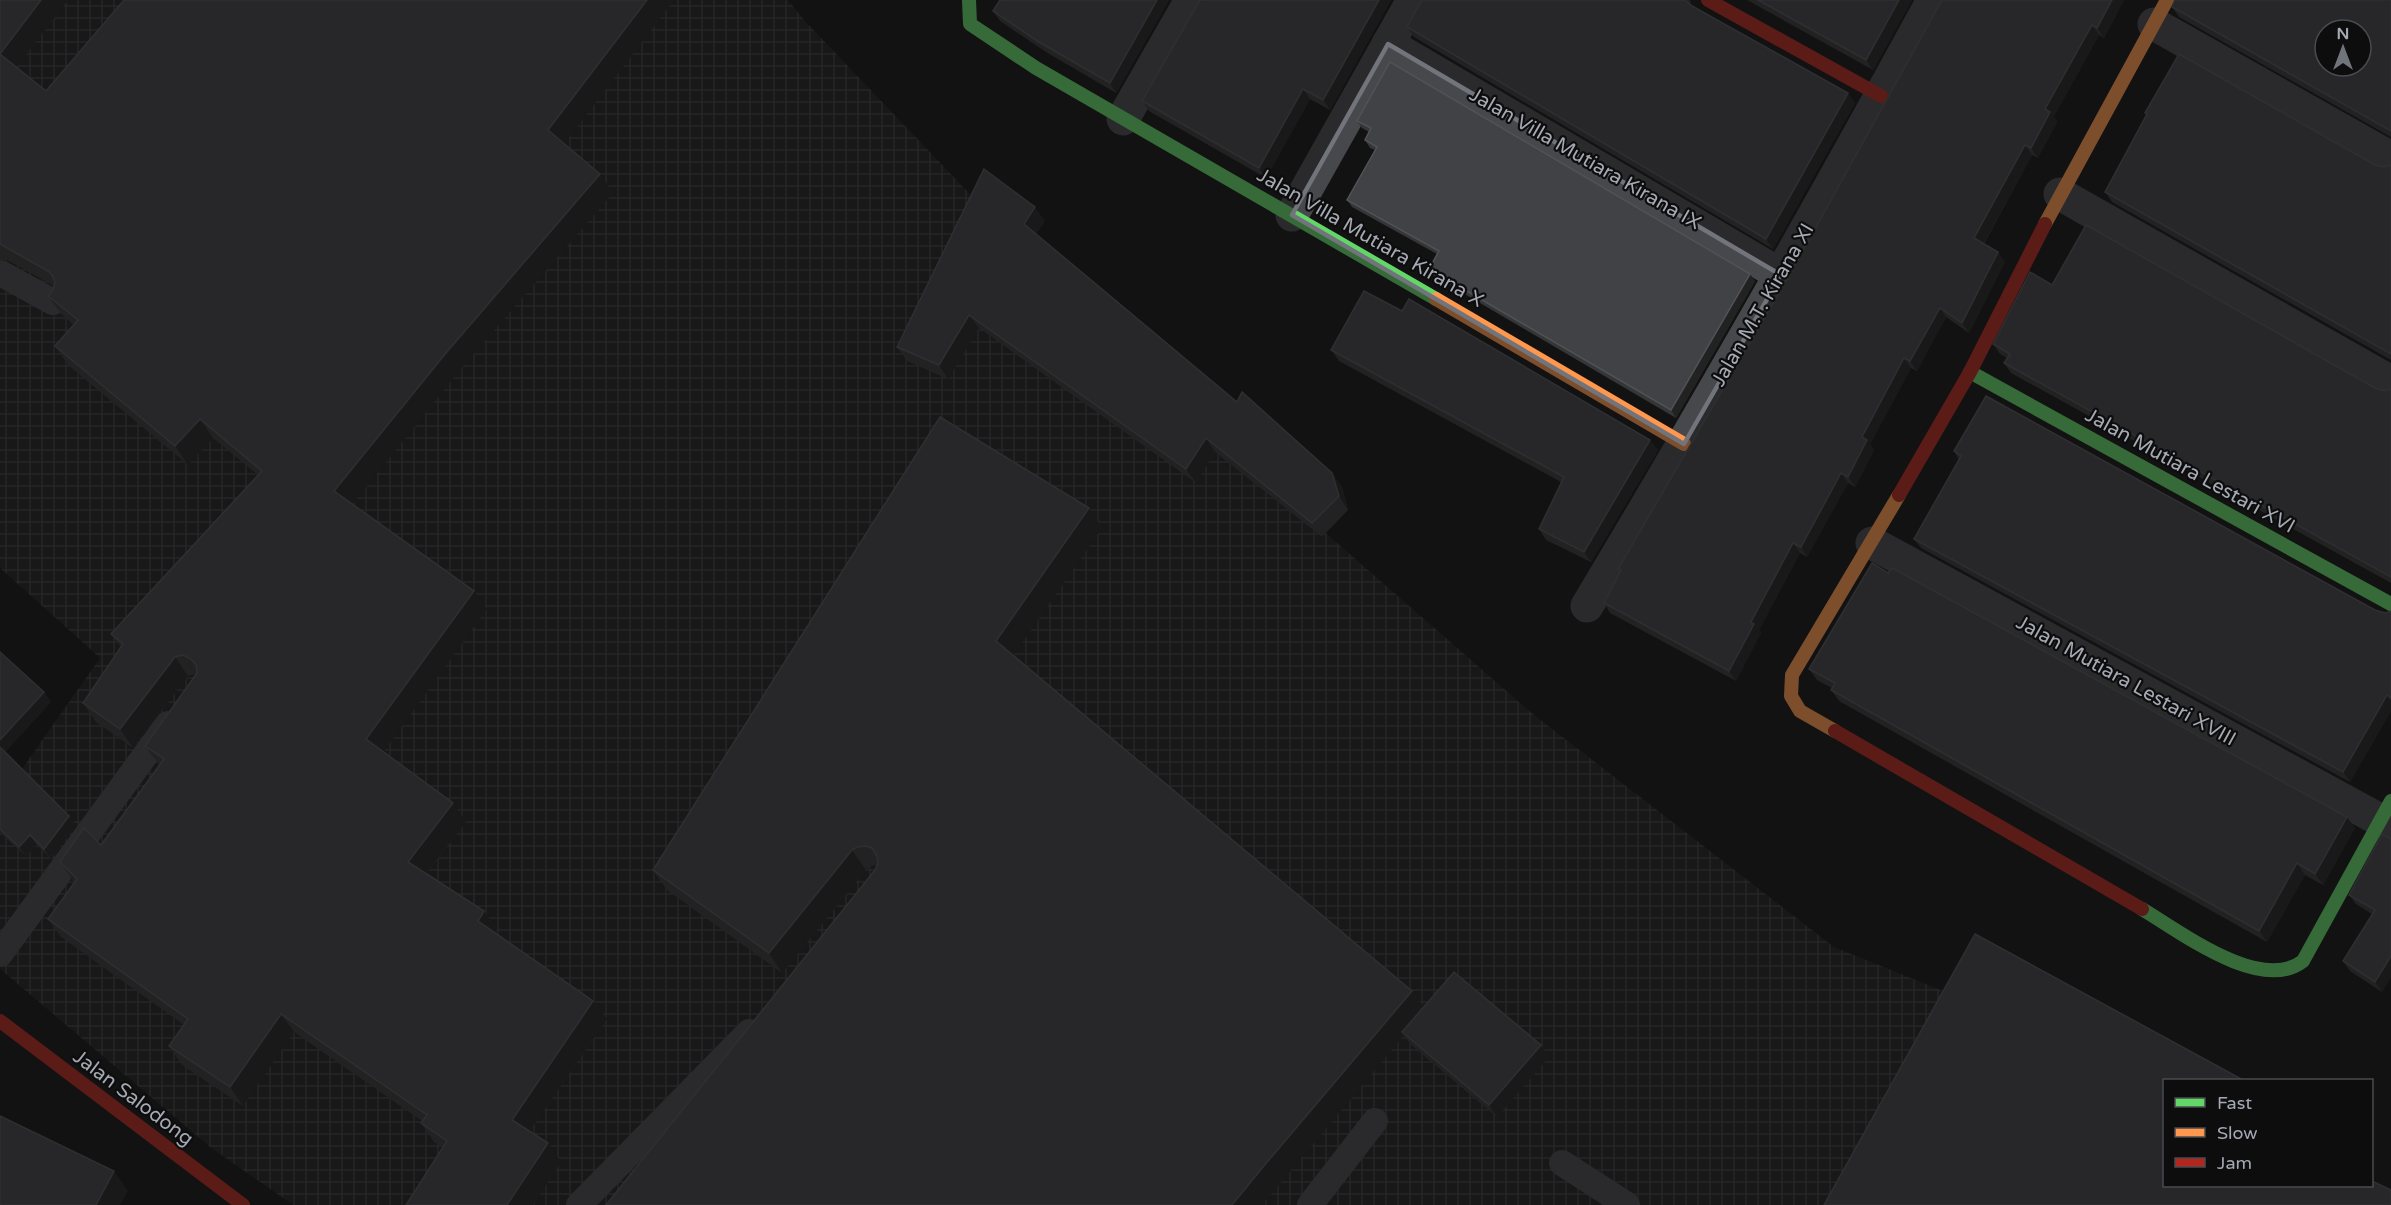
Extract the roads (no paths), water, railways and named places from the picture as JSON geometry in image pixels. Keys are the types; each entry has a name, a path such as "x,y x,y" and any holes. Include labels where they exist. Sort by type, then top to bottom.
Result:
{"street":[{"name":"Jalan Villa Mutiara Kirana X","path":"969,0 970,24 1036,68 1292,214 1684,444"},
{"path":"1123,119 1191,0"},
{"path":"1292,214 1413,0"},
{"path":"1708,0 1881,96"},
{"name":"Jalan M.T. Kirana XI","path":"1587,606 1781,275 1933,0"},
{"path":"2388,816 2302,961 2294,968 2259,969 2233,962 1800,711 1791,696 1792,675 1872,543 1970,372 2060,194 2160,12 2391,158"},
{"name":"Jalan Villa Mutiara Kirana IX","path":"1388,44 1781,275"},
{"path":"2060,194 2391,382"},
{"name":"Jalan Mutiara Lestari XVI","path":"1970,372 2391,604"},
{"name":"Jalan Mutiara Lestari XVIII","path":"1872,543 2388,816"},
{"name":"Jalan Salodong","path":"0,1021 243,1205"}],"lane":[{"path":"0,273 53,302"},
{"path":"0,954 181,708"},
{"path":"579,1205 762,1019"},
{"path":"1310,1205 1375,1121"},
{"path":"1562,1163 1627,1205"}]}
